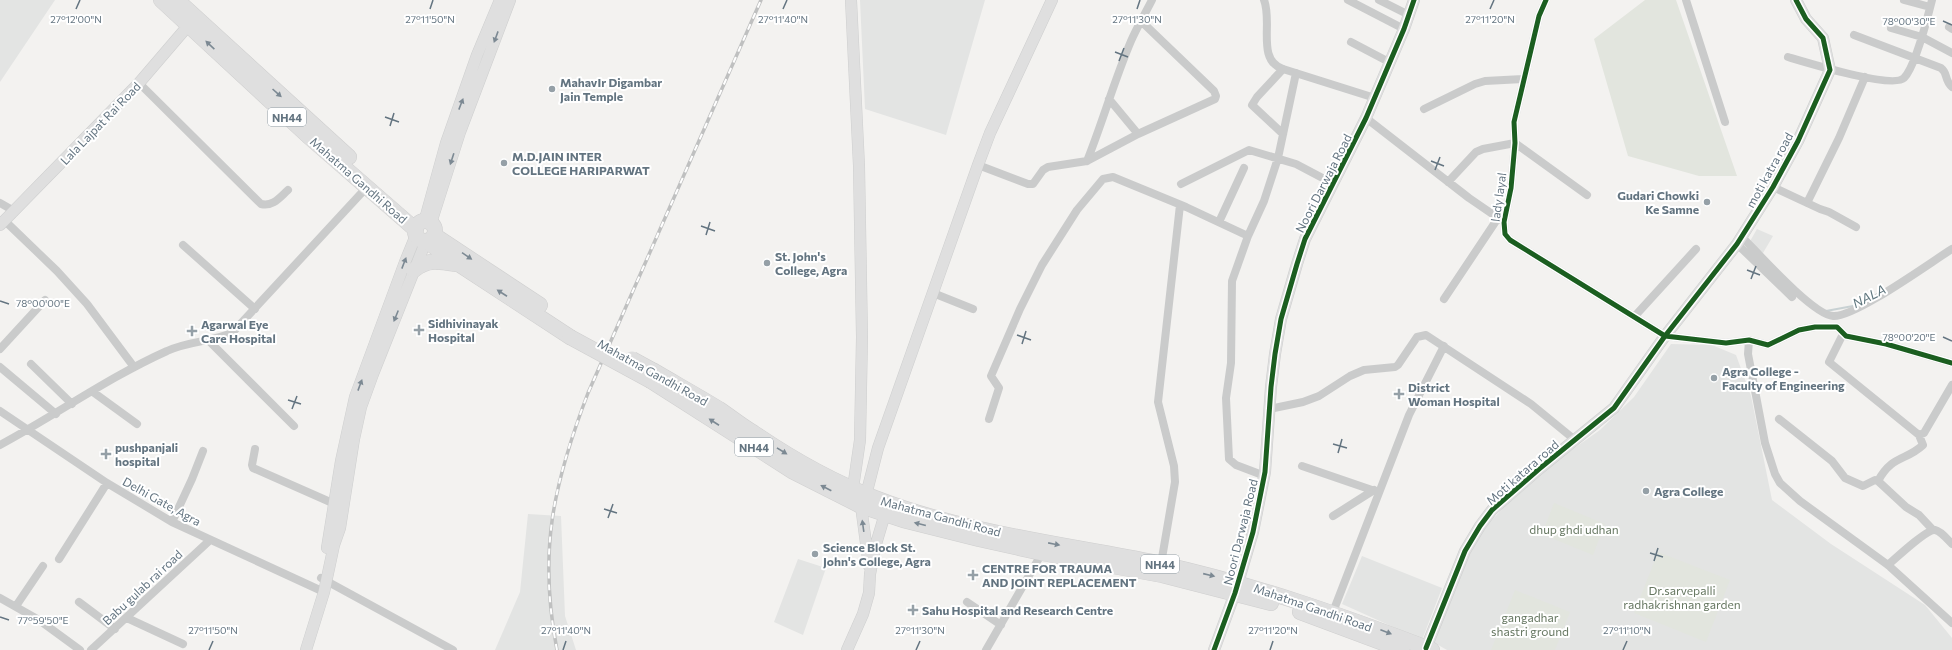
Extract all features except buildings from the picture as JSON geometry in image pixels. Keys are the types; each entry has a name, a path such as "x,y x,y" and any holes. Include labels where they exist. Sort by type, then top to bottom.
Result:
{"highway":[{"name":"Mahatma Gandhi Road","path":"161,0 192,20 245,63 460,265 572,332 653,376 792,471 860,496 887,508 1042,553 1237,587 1402,650"},
{"name":"Mahatma Gandhi Road","path":"177,0 192,20 308,136 367,187 424,230 572,332"},
{"path":"414,270 421,264 436,261 460,265"},
{"name":"Mahatma Gandhi Road","path":"887,508 939,518 1032,540 1161,564 1237,587 1333,612 1429,649"}],"street":[{"path":"306,650 321,594 339,505 355,397 414,270 446,143 477,55 500,0"},
{"path":"372,362 424,230 510,0"},
{"path":"851,0 859,166 862,337 860,440 857,460 870,574"},
{"path":"860,496 875,462 978,165 999,115 1052,0"},
{"path":"1087,161 1102,126 1109,99 1131,40 1152,0"},
{"path":"1264,0 1268,16 1268,57 1273,64 1283,70 1375,98"},
{"path":"1348,0 1404,29"},
{"path":"1379,0 1409,15"},
{"name":"Noori Darwaja Road","path":"1214,650 1237,587 1253,532 1265,476 1269,409 1275,354 1290,287 1305,239 1366,118 1404,29 1414,0"},
{"name":"lady layal","path":"1546,0 1539,16 1514,122 1515,143 1510,197 1501,220 1505,234 1510,240 1665,336"},
{"path":"1686,0 1725,122"},
{"path":"1796,0 1806,19 1823,38 1830,70"},
{"path":"1788,57 1830,70 1865,77 1899,80 1905,77 1914,58 1922,37 1931,4 1904,0"},
{"name":"Lala Lajpat Rai Road","path":"2,222 139,83 192,20"},
{"path":"978,165 1031,185 1036,183 1042,170 1048,167 1087,161 1138,134 1209,102 1216,96 1214,91 1141,21"},
{"path":"1891,28 1922,37 1952,53"},
{"path":"1854,35 1941,68 1945,72 1946,82 1952,87"},
{"path":"1351,42 1389,62"},
{"path":"1283,70 1257,97 1252,105 1283,134"},
{"name":"moti katra road","path":"1665,336 1740,240 1773,187 1798,141 1830,70"},
{"path":"1265,476 1236,465 1229,459 1226,398 1231,363 1231,293 1236,268 1248,236 1264,201 1278,158 1296,73"},
{"path":"1807,203 1839,138 1865,77"},
{"path":"1424,109 1475,84 1498,79 1523,80"},
{"path":"139,83 261,204 267,206 272,204 288,190"},
{"path":"1109,99 1138,134"},
{"path":"1366,118 1448,182 1501,220 1444,299"},
{"path":"1448,182 1476,152 1483,149 1515,143 1587,195"},
{"path":"1181,184 1249,150 1296,164 1332,184"},
{"path":"1219,222 1244,168"},
{"path":"989,419 999,390 999,386 991,376 1020,309 1042,265 1077,210 1103,179 1113,178 1180,205 1248,236"},
{"path":"0,445 56,414 134,367 178,346 223,337 232,333 367,187"},
{"path":"1773,187 1829,212 1856,227"},
{"path":"0,203 14,211"},
{"path":"1161,564 1176,482 1174,466 1158,402 1180,205"},
{"path":"2,222 57,271 87,304 134,367"},
{"path":"1740,240 1792,297"},
{"path":"1740,240 1812,306 1832,316 1845,314 1862,306 1952,249"},
{"path":"183,245 255,308"},
{"path":"1634,317 1696,250"},
{"path":"933,293 973,309"},
{"path":"0,350 45,300"},
{"path":"1831,327 1832,316"},
{"path":"1665,336 1726,343 1749,340 1772,344 1799,330 1831,327 1839,328 1842,334 1952,362"},
{"path":"1842,334 1829,362 1919,435 1924,445 1917,451 1895,461 1886,469 1878,481"},
{"path":"1269,409 1315,398 1350,376 1364,370 1395,367 1398,365 1417,337 1426,335 1531,404 1575,440"},
{"name":"Moti katara road","path":"1429,649 1465,551 1480,526 1492,510 1539,469 1614,408 1665,336"},
{"path":"207,340 294,426"},
{"path":"1749,340 1748,354 1765,443 1775,474 1780,483 1800,501 1888,565 1952,623"},
{"path":"1333,612 1375,490 1392,462 1409,415 1444,346"},
{"path":"31,364 72,404"},
{"path":"0,367 56,414"},
{"path":"1919,435 1924,433 1952,385"},
{"path":"92,392 137,424"},
{"name":"Delhi Gate, Agra","path":"0,411 107,483 172,522 321,594"},
{"path":"1779,419 1832,461 1841,475 1851,482 1863,486 1875,480 1878,481 1906,507 1919,515 1933,530 1937,530 1952,544"},
{"path":"255,449 252,465 254,468 339,505"},
{"path":"172,522 203,451"},
{"path":"857,460 875,462"},
{"path":"1302,466 1375,490"},
{"path":"59,559 107,483"},
{"path":"1333,516 1375,490"},
{"path":"847,650 865,607 869,593 870,574 879,532 887,508"},
{"path":"1888,565 1924,535 1933,530"},
{"name":"Babu gulab rai road","path":"91,650 210,541"},
{"path":"986,650 1042,553"},
{"path":"16,606 43,566"},
{"path":"324,579 453,650"},
{"path":"0,598 16,606 80,650"},
{"path":"79,602 115,629"},
{"path":"967,602 1001,625"},
{"path":"127,618 183,644"}],"shaded area":[{"path":"0,0 55,0 0,82"},
{"path":"860,0 985,0 946,135 865,109"},
{"path":"1757,229 1773,236 1763,253 1749,243"},
{"name":"Agra College","path":"1671,344 1712,345 1736,355 1751,396 1772,500 1831,544 1925,605 1952,638 1952,650 1447,650 1433,642 1470,554 1486,526 1510,501 1556,461 1600,430 1634,397"},
{"path":"528,514 561,516 565,616 576,650 495,650 520,592"},
{"path":"1362,556 1442,588 1422,640 1342,604"},
{"path":"798,559 826,568 803,635 774,622"}],"green space":[{"path":"1645,0 1676,0 1737,176 1699,176 1628,156 1594,39"},
{"name":"dhup ghdi udhan","path":"1554,503 1605,524 1593,555 1542,534"},
{"name":"Dr.sarvepalli radhakrishnan garden","path":"1658,552 1730,580 1706,642 1634,613"},
{"name":"gangadhar shastri ground","path":"1515,590 1570,612 1555,650 1491,650"}],"waterway":[{"name":"NALA","path":"1826,311 1853,306"}],"railway":[{"path":"557,650 551,615 549,550 552,519 558,489 576,426 588,393 761,0"}],"cycle path":[{"path":"1214,650 1235,593 1253,532 1265,472 1275,354 1281,319 1297,264 1305,239 1366,118 1404,29 1414,0"},
{"path":"1546,0 1539,16 1514,122 1515,143 1511,188 1504,222 1505,234 1510,240 1665,336 1726,343 1749,340 1768,345 1799,330 1815,327 1837,327 1846,336 1886,344 1952,363"},
{"path":"1426,648 1465,551 1480,526 1492,510 1539,469 1614,408 1665,336 1737,244 1773,187 1798,141 1830,70 1823,38 1806,19 1796,0"}],"place":[{"name":"MahavIr Digambar Jain Temple","path":"552,89"},
{"name":"M.D.JAIN INTER COLLEGE HARIPARWAT","path":"504,163"},
{"name":"Gudari Chowki Ke Samne","path":"1707,202"},
{"name":"St. John's College, Agra","path":"767,263"},
{"name":"Sidhivinayak Hospital","path":"419,330"},
{"name":"Agarwal Eye Care Hospital","path":"192,331"},
{"name":"Agra College - Faculty of Engineering","path":"1714,378"},
{"name":"District Woman Hospital","path":"1399,394"},
{"name":"pushpanjali hospital","path":"106,454"},
{"name":"Agra College","path":"1646,491"},
{"name":"Science Block St. John's College, Agra","path":"815,554"},
{"name":"CENTRE FOR TRAUMA AND JOINT REPLACEMENT","path":"973,575"},
{"name":"Sahu Hospital and Research Centre","path":"913,610"}]}
